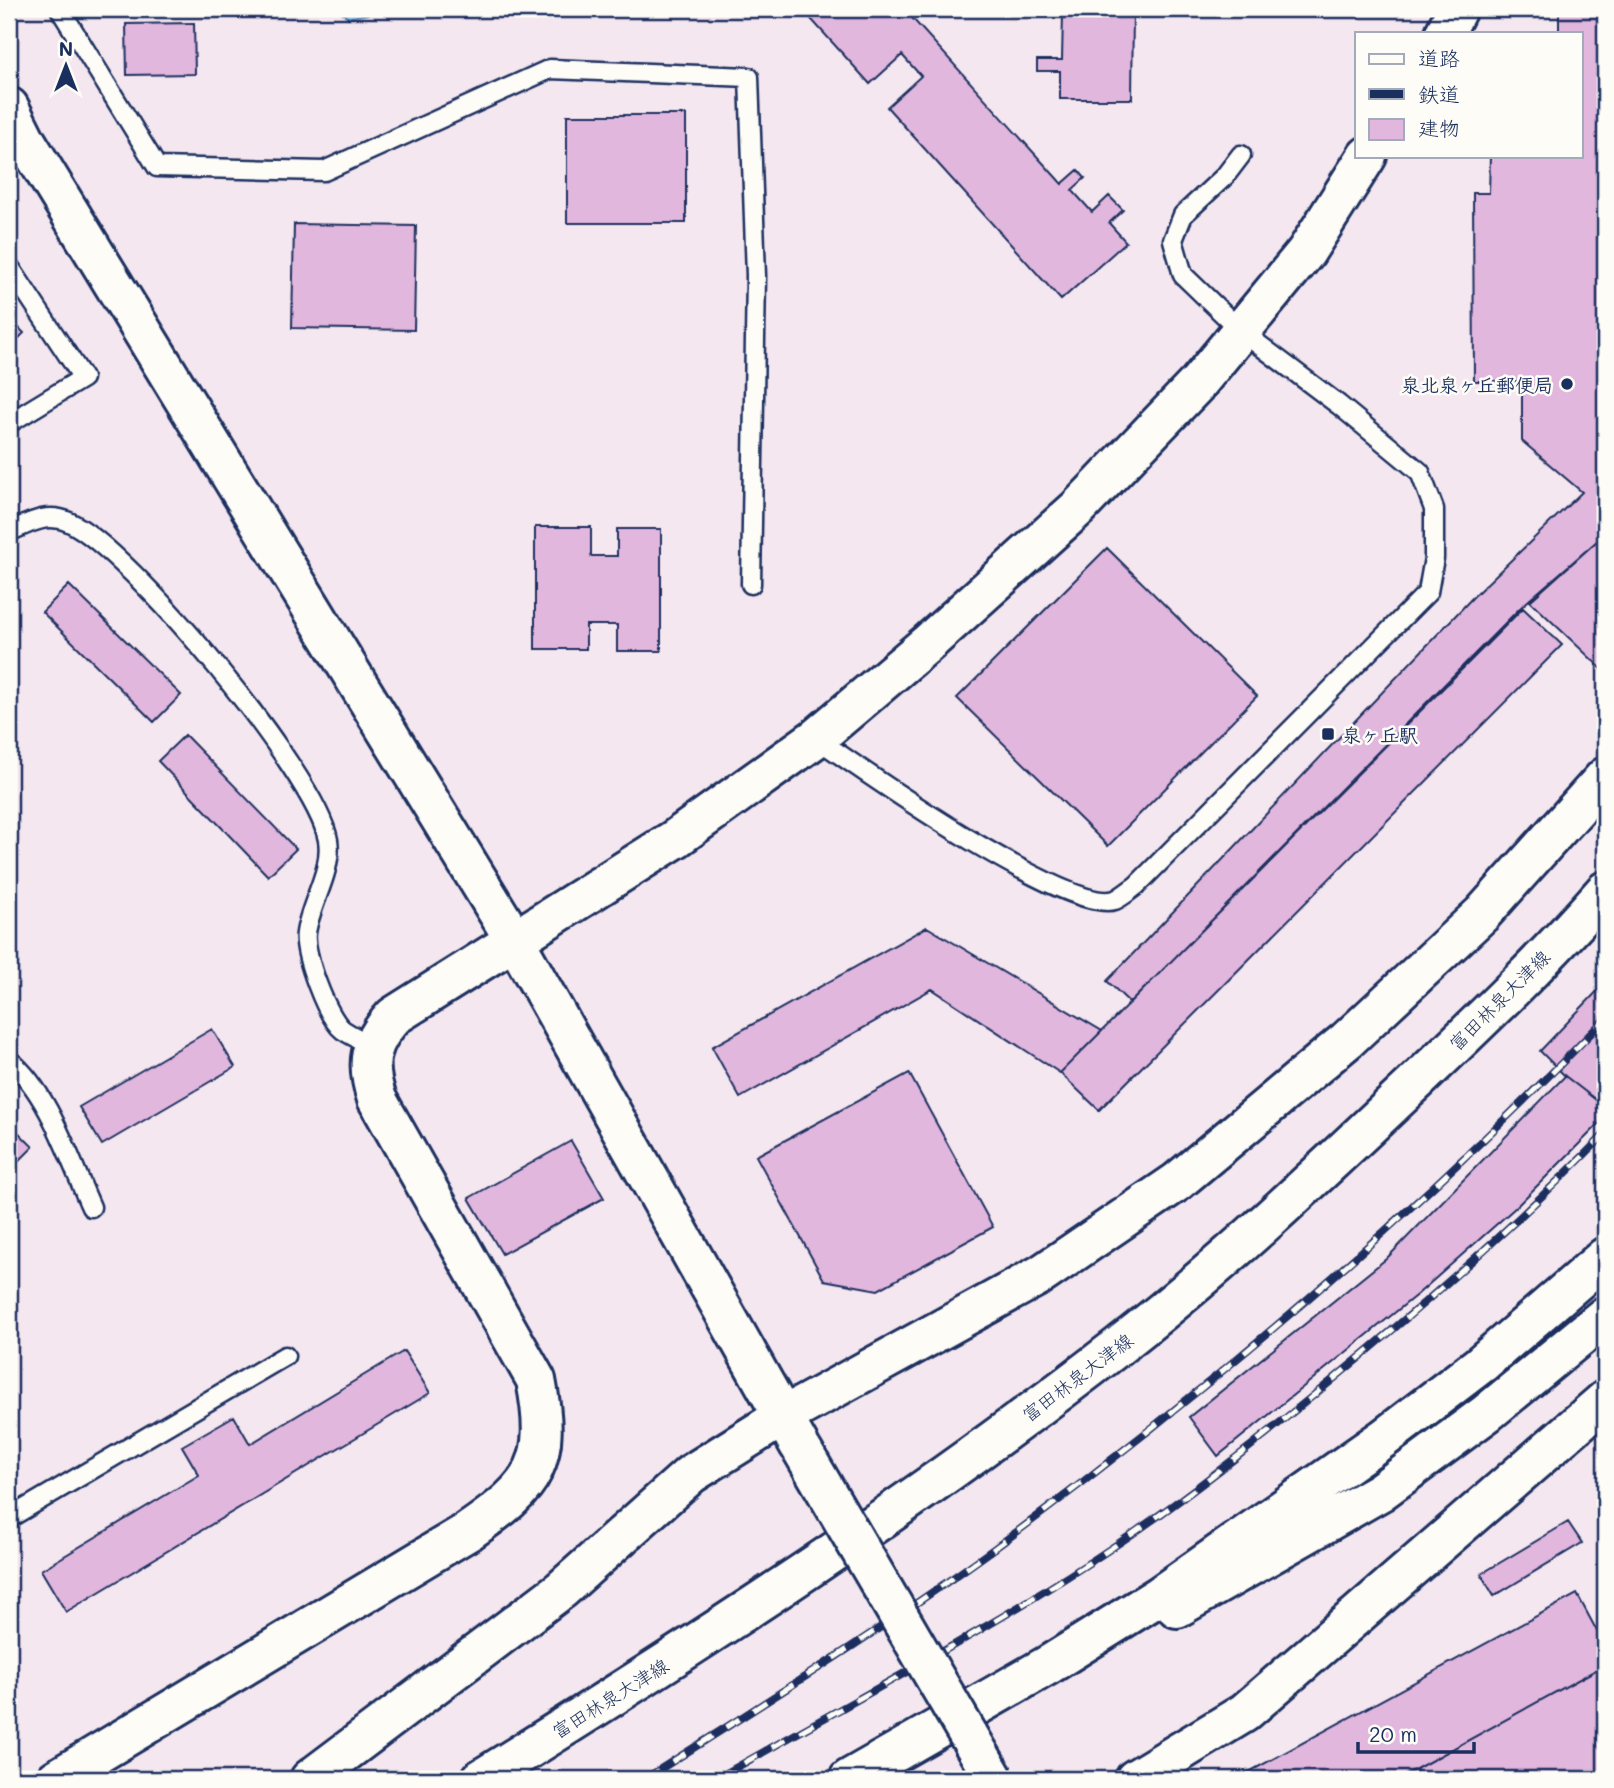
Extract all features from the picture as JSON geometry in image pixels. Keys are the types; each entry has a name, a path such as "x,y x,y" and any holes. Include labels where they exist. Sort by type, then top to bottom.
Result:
{"main road":[{"path":"1446,32 1457,9"},
{"path":"9,107 26,141 514,939 782,1416 994,1779"},
{"path":"56,1779 469,1531 509,1504 534,1472 543,1440 543,1413 537,1380 377,1099 371,1080 372,1045 394,1016 675,839 816,738 927,644 1078,508 1198,383 1306,252 1366,158"},
{"path":"310,1779 561,1590 691,1474 782,1416 1042,1274 1177,1182 1347,1040 1482,915 1605,777"},
{"name":"富田林泉大津線","path":"481,1779 773,1595 1124,1343 1314,1179 1493,1008 1601,894"},
{"path":"849,1779 1050,1664 1159,1596 1384,1438 1481,1364 1605,1257"},
{"path":"941,1727 1136,1630 1265,1560 1380,1492 1487,1413 1605,1316"},
{"path":"1135,1779 1244,1713 1605,1401"}],"lane":[{"path":"60,9 157,167 324,171 550,69 749,77 756,276 751,584"},
{"path":"816,738 892,791 1035,877 1082,898 1114,900 1137,885 1428,592 1434,558 1434,509 1420,472 1339,405 1242,332 1183,275 1173,240 1183,215 1225,176 1241,155"},
{"path":"9,266 83,378 9,423"},
{"path":"11,526 42,517 69,522 117,557 241,693 314,802 328,841 322,884 306,934 315,979 342,1029 372,1045"},
{"path":"9,1060 22,1070 41,1098 91,1207"},
{"path":"9,1518 285,1356"}],"water":[{"path":"338,9 394,9 348,18"}],"building":[{"path":"802,9 904,9 1062,184 1078,170 1085,178 1072,190 1092,212 1109,196 1123,210 1109,223 1126,242 1061,300 887,107 921,76 902,55 870,84"},
{"path":"1035,9 1133,9 1132,99 1060,99 1060,71 1037,71 1037,60 1062,60 1063,13 1035,13"},
{"path":"1559,9 1605,9 1605,534 1520,608 1130,1003 1107,981 1474,596 1582,492 1522,441 1522,381 1474,381 1473,193 1489,193 1490,158 1582,158 1582,32 1559,32"},
{"path":"194,23 195,74 127,75 126,24"},
{"path":"567,115 686,115 686,223 567,223"},
{"path":"294,224 416,226 414,330 292,328"},
{"path":"9,318 24,333 9,348"},
{"path":"535,527 591,527 591,556 617,556 617,529 661,529 661,651 617,651 617,625 586,625 586,649 535,649"},
{"path":"1605,534 1605,672 1530,601"},
{"path":"1107,548 1257,696 1108,846 957,698"},
{"path":"69,585 181,695 154,722 42,612"},
{"path":"1523,608 1562,645 1099,1110 1060,1073"},
{"path":"185,735 296,849 268,876 158,761"},
{"path":"927,927 1102,1031 1060,1073 932,989 740,1098 712,1047"},
{"path":"1605,983 1605,1107 1565,1076 1540,1051"},
{"path":"212,1029 235,1067 102,1145 79,1107"},
{"path":"909,1073 993,1227 878,1290 824,1280 756,1156"},
{"path":"1565,1076 1605,1107 1605,1118 1516,1207 1419,1293 1218,1456 1189,1417 1386,1259"},
{"path":"9,1123 33,1147 9,1171"},
{"path":"571,1141 604,1198 502,1254 469,1198"},
{"path":"404,1351 430,1393 66,1612 41,1570 199,1475 182,1446 234,1416 250,1444"},
{"path":"1568,1522 1582,1543 1494,1596 1481,1574"},
{"path":"1577,1594 1605,1646 1605,1665 1398,1779 1236,1779"},
{"path":"1605,1665 1605,1779 1422,1779 1416,1769"},
{"path":"1416,1769 1422,1779 1398,1779"}],"railway":[{"path":"645,1779 909,1608 995,1548 1155,1425 1311,1296 1387,1229 1534,1091 1605,1019"},
{"path":"716,1779 1023,1604 1122,1541 1174,1504 1362,1356 1504,1232 1605,1134"}],"place":[{"name":"泉北泉ヶ丘郵便局","path":"1567,384"},
{"name":"泉ヶ丘駅","path":"1328,734"}]}
